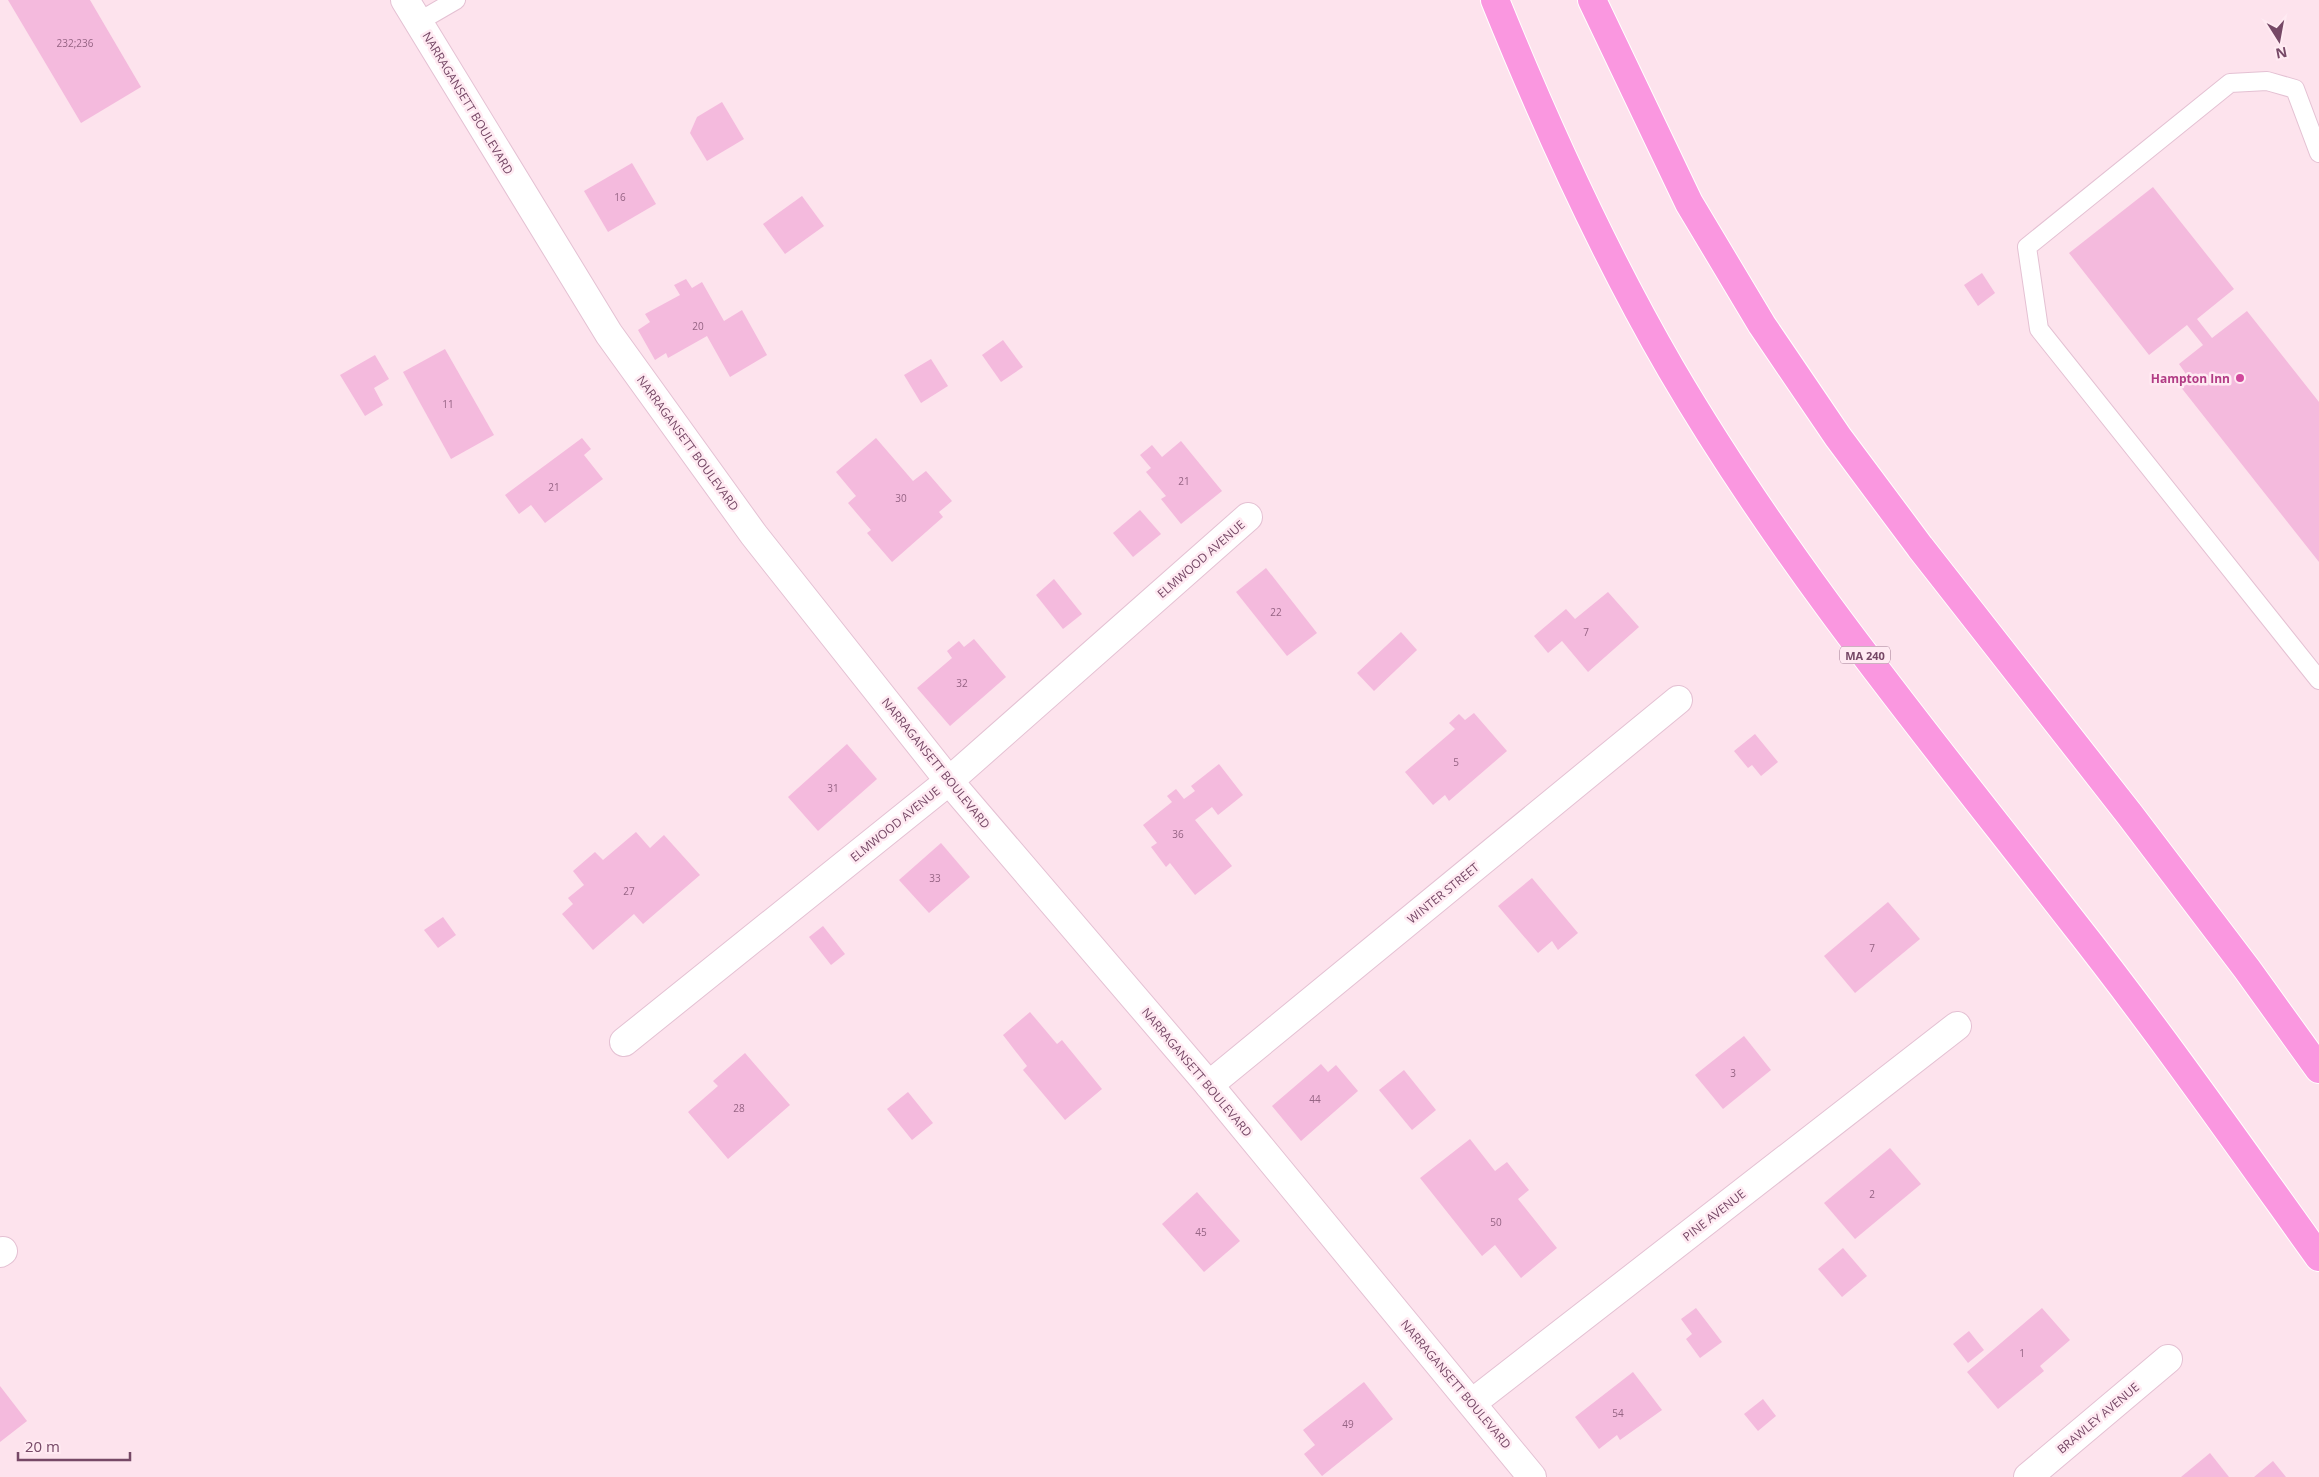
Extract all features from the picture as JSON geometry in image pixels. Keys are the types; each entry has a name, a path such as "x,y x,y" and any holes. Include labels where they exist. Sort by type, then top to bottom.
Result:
{"highway":[{"name":"MA 240","path":"1496,0 1551,129 1607,250 1671,370 1749,494 1825,602 2076,926 2198,1089 2319,1257"},
{"path":"1592,0 1689,203 1762,325 1816,405 1920,547 2136,823 2247,969 2319,1069"}],"street":[{"name":"NARRAGANSETT BOULEVARD","path":"412,11 609,334 754,535 949,780 1209,1085 1532,1477"},
{"name":"ELMWOOD AVENUE","path":"624,1042 949,780 1248,517"},
{"name":"WINTER STREET","path":"1209,1085 1678,700"},
{"name":"PINE AVENUE","path":"1472,1403 1956,1026"},
{"name":"BRAWLEY AVENUE","path":"2028,1477 2168,1359"}],"lane":[{"path":"412,11 456,0"},
{"path":"2319,153 2295,89 2267,81 2230,83 2027,247 2039,329 2319,680"}],"building":[{"path":"8,0 90,0 141,87 81,123"},
{"path":"722,102 744,139 707,161 690,133 697,117"},
{"path":"632,163 656,204 608,232 584,191"},
{"name":"Hampton Inn","path":"2153,187 2234,289 2197,319 2212,338 2247,311 2319,402 2319,562 2176,381 2186,374 2179,364 2203,345 2187,325 2149,355 2069,253"},
{"path":"802,196 824,226 785,254 763,224"},
{"path":"1982,273 1995,293 1978,306 1964,285"},
{"path":"686,279 692,288 702,282 724,321 742,310 767,355 730,377 707,336 668,358 666,353 655,360 638,330 650,322 645,314 680,295 674,285"},
{"path":"1003,340 1023,367 1001,382 982,355"},
{"path":"445,349 494,435 451,459 403,372"},
{"path":"375,355 389,379 374,388 383,405 365,416 340,375"},
{"path":"931,359 948,386 921,403 904,375"},
{"path":"582,438 591,449 584,455 603,479 545,523 531,505 519,514 505,495"},
{"path":"876,438 913,481 926,471 952,501 939,512 943,517 892,562 867,533 871,530 848,503 856,496 836,472"},
{"path":"1181,441 1222,491 1181,524 1161,499 1166,496 1146,472 1151,468 1140,455 1152,445 1162,457"},
{"path":"1140,510 1161,534 1133,557 1113,533"},
{"path":"1266,568 1317,633 1287,656 1236,592"},
{"path":"1054,579 1082,614 1063,629 1036,595"},
{"path":"1608,592 1639,627 1588,672 1562,641 1548,653 1534,636 1566,609 1575,619"},
{"path":"1401,632 1417,650 1374,691 1357,673"},
{"path":"974,639 1006,677 950,726 917,688 952,658 947,651 959,641 964,647"},
{"path":"1474,713 1507,751 1449,801 1445,795 1433,805 1405,772 1455,729 1449,723 1459,714 1465,720"},
{"path":"1755,734 1778,762 1761,776 1752,765 1748,768 1734,751"},
{"path":"847,744 877,779 818,831 788,797"},
{"path":"1219,764 1243,795 1218,815 1212,807 1195,820 1232,866 1195,895 1170,863 1166,867 1151,847 1157,843 1143,825 1172,802 1167,796 1176,789 1184,799 1195,791 1191,786"},
{"path":"636,832 650,848 664,835 700,875 643,924 634,914 593,950 562,914 573,904 568,898 584,885 573,871 595,852 603,860"},
{"path":"941,843 970,877 929,913 899,880"},
{"path":"1532,878 1578,933 1558,950 1552,941 1538,953 1498,906"},
{"path":"1888,902 1920,939 1855,993 1824,956"},
{"path":"443,917 456,935 438,948 424,930"},
{"path":"823,926 845,954 831,965 809,937"},
{"path":"1030,1012 1057,1044 1062,1040 1102,1089 1065,1120 1023,1070 1027,1066 1003,1035"},
{"path":"1744,1036 1771,1070 1723,1109 1695,1075"},
{"path":"745,1053 790,1105 728,1159 688,1112 718,1086 713,1081"},
{"path":"1321,1064 1328,1072 1336,1065 1358,1091 1301,1141 1272,1106"},
{"path":"1404,1070 1436,1110 1412,1130 1379,1090"},
{"path":"908,1092 933,1123 912,1140 887,1109"},
{"path":"1470,1139 1495,1171 1507,1162 1529,1190 1518,1199 1557,1248 1521,1278 1495,1245 1482,1256 1420,1178"},
{"path":"1890,1148 1921,1184 1855,1239 1824,1203"},
{"path":"1197,1192 1240,1241 1204,1272 1162,1224"},
{"path":"1843,1248 1867,1276 1842,1297 1818,1269"},
{"path":"1696,1308 1722,1342 1700,1358 1686,1339 1692,1334 1681,1319"},
{"path":"2042,1308 2070,1340 2040,1366 2044,1371 1998,1409 1967,1372"},
{"path":"1969,1331 1984,1350 1968,1363 1953,1344"},
{"path":"1633,1372 1662,1410 1620,1440 1617,1435 1599,1449 1575,1417"},
{"path":"1364,1382 1393,1419 1322,1476 1304,1454 1315,1445 1303,1430"},
{"path":"0,1386 27,1421 0,1442"},
{"path":"1763,1399 1776,1416 1758,1431 1744,1414"},
{"path":"2210,1453 2229,1477 2181,1477"},
{"path":"2273,1461 2286,1477 2254,1477"}],"place":[{"name":"Hampton Inn","path":"2240,378"}]}
